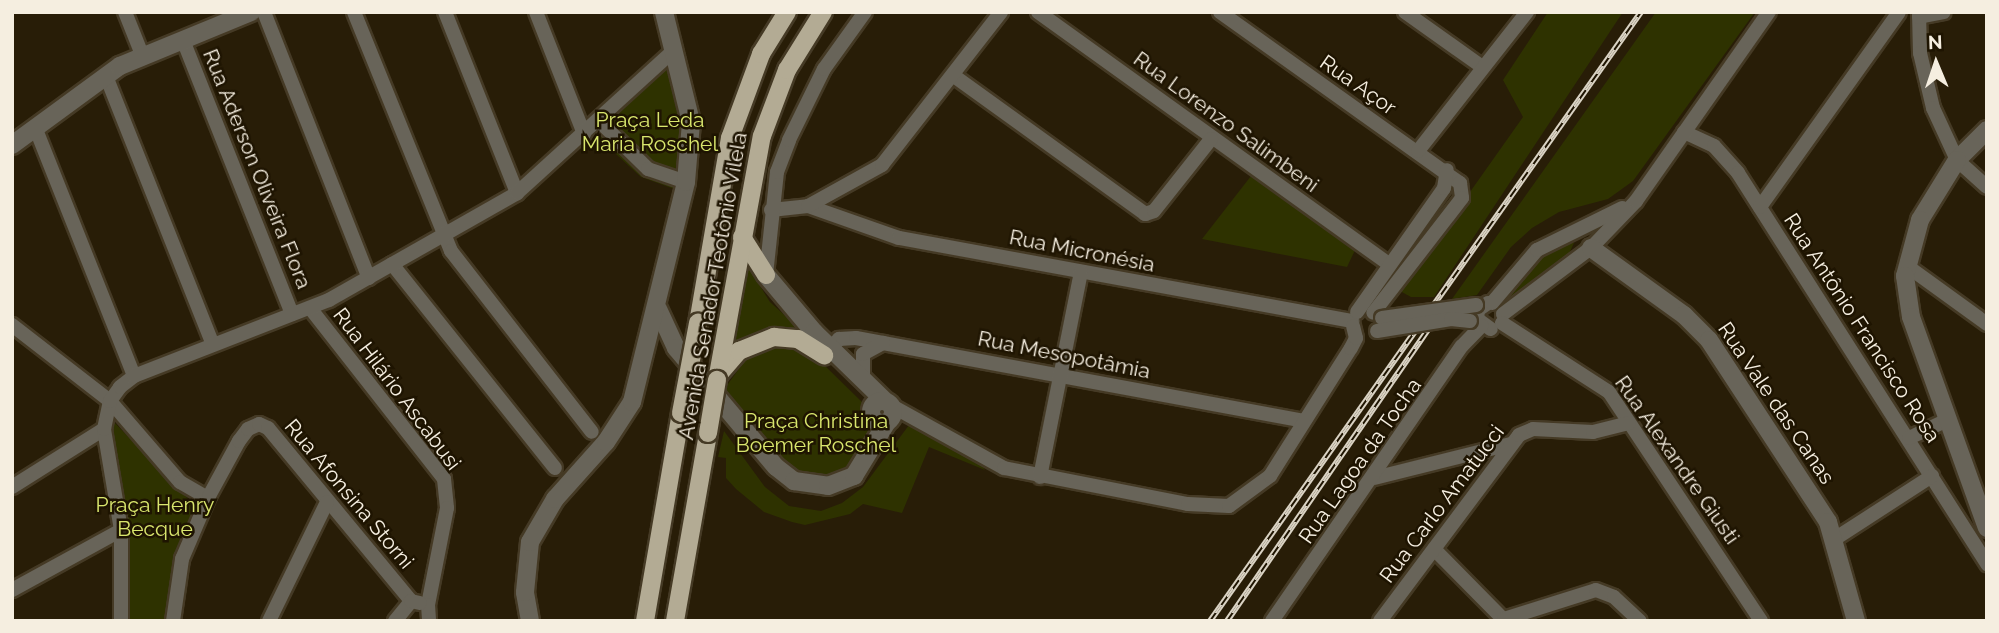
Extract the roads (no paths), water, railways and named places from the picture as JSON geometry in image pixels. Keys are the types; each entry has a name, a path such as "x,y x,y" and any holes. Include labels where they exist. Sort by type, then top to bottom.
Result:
{"main road":[{"name":"Avenida Senador Teotônio Vilela","path":"645,621 730,138 757,63 787,12"},
{"name":"Avenida Senador Teotônio Vilela","path":"675,621 742,237 768,117 787,70 823,12"},
{"path":"742,237 766,275"},
{"path":"718,378 745,348 774,337 803,341 827,351"}],"street":[{"path":"125,12 143,57"},
{"path":"12,145 106,76 143,57 251,12"},
{"path":"264,12 369,278"},
{"path":"354,12 442,236 592,432"},
{"path":"445,12 517,193"},
{"path":"536,12 584,134"},
{"path":"530,621 525,592 530,542 555,499 622,421 651,341 686,182 691,121 664,12"},
{"name":"Avenida Senador Teotônio Vilela","path":"766,275 777,172 800,114 837,47 865,12"},
{"path":"771,210 808,206 882,165 954,76 1001,12"},
{"name":"Rua Lorenzo Salimbeni","path":"1038,12 1211,139 1390,265"},
{"name":"Rua Açor","path":"1220,12 1447,170 1460,183 1462,198 1376,322"},
{"path":"1405,12 1481,66"},
{"path":"1418,151 1481,66 1527,12"},
{"path":"1354,320 1376,322 1451,319 1488,323 1591,248 1636,201 1769,12"},
{"path":"1760,207 1899,12"},
{"path":"1944,12 1919,14 1926,83 1957,160 1987,187"},
{"name":"Rua Aderson Oliveira Flora","path":"183,40 292,314"},
{"path":"121,621 121,530 104,429 110,401 134,376 310,308 369,278 517,193 674,50"},
{"path":"106,76 213,345"},
{"path":"954,76 1145,214 1154,211 1211,139"},
{"path":"599,121 648,169 669,180 686,182"},
{"path":"35,127 134,376"},
{"name":"Rua Antônio Francisco Rosa","path":"1684,132 1724,156 1760,207 1987,564"},
{"path":"1985,135 1957,160 1920,220 1907,266 1907,304 1987,527"},
{"path":"766,275 827,351 882,411 989,462 1040,477 1188,505 1229,506 1270,476 1302,421 1354,343 1354,320 1444,188 1447,170"},
{"path":"1488,323 1478,310 1526,260 1561,235 1636,201"},
{"name":"Rua Micronésia","path":"808,206 899,238 1354,320"},
{"name":"Rua Vale das Canas","path":"1561,235 1573,237 1591,248 1700,329 1807,489 1833,540 1856,621"},
{"path":"392,264 555,468"},
{"path":"1907,266 1987,324"},
{"path":"1040,477 1080,272"},
{"path":"1354,320 1363,335 1376,322 1486,304"},
{"name":"Rua Alexandre Giusti","path":"1486,304 1488,323 1605,388 1761,621"},
{"name":"Rua Hilário Ascabusi","path":"310,308 444,480 447,508 428,605 429,621"},
{"path":"658,309 676,348 776,467 794,481 816,486 842,483 860,470 873,449 882,411 863,378 827,351"},
{"name":"Rua Lagoa da Tocha","path":"1272,621 1457,359 1488,323"},
{"path":"12,325 110,401 180,482 208,498"},
{"name":"Rua Mesopotâmia","path":"827,351 846,338 884,342 1302,421"},
{"path":"651,341 676,348"},
{"path":"863,378 863,354 884,342"},
{"path":"1909,438 1947,420"},
{"name":"Rua Carlo Amatucci","path":"1380,621 1510,444 1529,429 1593,432 1629,423"},
{"name":"Rua Afonsina Storni","path":"173,621 182,559 208,498 239,441 248,429 259,425 268,428 411,601"},
{"path":"12,487 104,429"},
{"path":"1374,478 1510,444"},
{"path":"1833,540 1931,476"},
{"path":"269,621 327,502"},
{"path":"12,590 121,530"},
{"path":"1434,549 1504,620 1597,590 1614,597 1640,621"},
{"path":"395,621 411,601 428,605"}],"railway":[{"path":"1210,621 1641,12"},
{"path":"1227,621 1437,317"}],"park label":[{"name":"Praça Leda Maria Roschel","path":"650,132"},
{"name":"Praça Christina Boemer Roschel","path":"816,433"},
{"name":"Praça Henry Becque","path":"155,517"}]}
